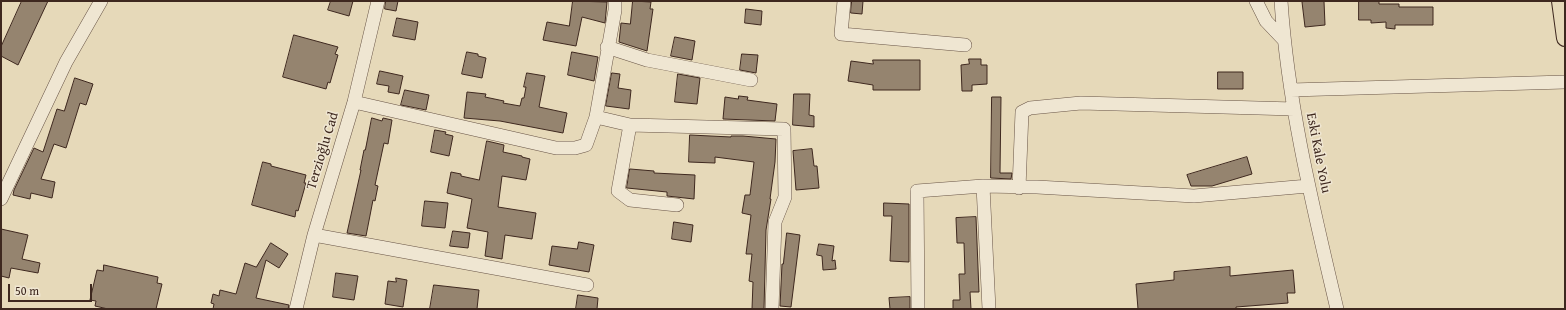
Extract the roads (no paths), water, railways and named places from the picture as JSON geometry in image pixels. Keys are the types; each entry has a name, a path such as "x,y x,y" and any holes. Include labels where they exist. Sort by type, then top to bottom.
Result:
{"main road":[{"path":"1560,1 1565,38"}],"street":[{"path":"1,199 66,62 101,1"},
{"name":"Terzioğlu Cad","path":"296,309 314,235 354,102 378,1"},
{"path":"354,102 556,148 575,148 586,145 596,117 607,47 615,10 615,1"},
{"path":"844,1 840,34 965,45"},
{"path":"1256,1 1266,21 1284,40"},
{"name":"Eski Kale Yolu","path":"1281,1 1284,40 1294,109 1308,186 1337,309"},
{"path":"607,47 647,60 751,80"},
{"path":"1291,90 1565,82"},
{"path":"1018,188 1022,112 1030,108 1081,103 1294,109"},
{"path":"596,117 630,125 784,129 785,198 775,222 772,309"},
{"path":"630,125 618,191 630,200 677,205"},
{"path":"918,309 917,191 983,186 1018,188 1037,187 1194,196 1308,186"},
{"path":"983,186 989,309"},
{"path":"314,235 587,285"}]}
